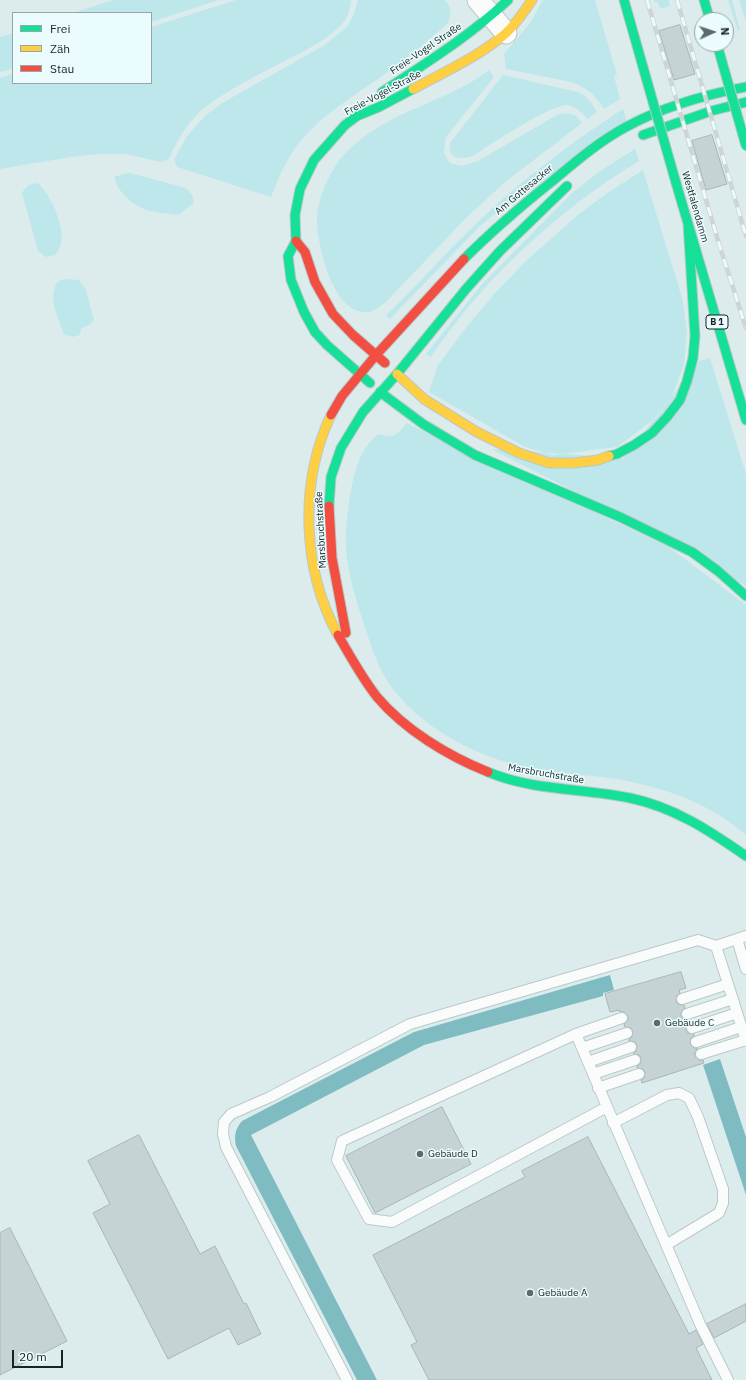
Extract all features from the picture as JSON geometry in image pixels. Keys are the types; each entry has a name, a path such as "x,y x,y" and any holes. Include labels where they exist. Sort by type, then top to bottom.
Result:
{"main road":[{"name":"Freie-Vogel Straße","path":"357,116 373,99 469,34 509,0"},
{"name":"Freie-Vogel-Straße","path":"532,0 512,26 489,47 474,57 379,107 357,116 345,125 314,160 300,189 295,215 296,241 288,256 291,280 304,312 315,332 327,346 380,392 423,424 475,456 620,517 692,552 718,571 746,596"},
{"name":"Westfalendamm","path":"624,0 746,420"},
{"path":"704,0 708,12"},
{"path":"719,52 746,146"},
{"name":"Am Gottesacker","path":"359,374 375,354 492,231 595,146 628,126 666,109 706,96 746,87"},
{"path":"633,139 711,111 746,102"},
{"path":"380,392 397,374 466,289 500,251 558,194 575,180"},
{"path":"296,241 305,252 315,282 333,314 353,335 424,399 476,431 519,453 549,463 574,463 598,460 617,454 634,445 652,432 667,417 680,400 693,358 695,336 688,224"},
{"name":"Marsbruchstraße","path":"359,374 337,402 323,435 313,466 310,495 311,538 323,604 338,637 360,673 384,705 420,735 450,755 480,770 512,780 648,802 687,817 703,826 746,856"},
{"name":"Marsbruchstraße","path":"350,656 332,558 329,502 331,477 341,448 363,412 380,392"}],"street":[{"path":"478,0 492,16 512,26"},
{"path":"509,0 512,26"}],"lane":[{"path":"347,1380 226,1147 223,1134 224,1122 231,1114 270,1097 410,1024 698,940 716,946 741,938 746,969"},
{"path":"700,1054 746,1041 716,946"},
{"path":"682,999 728,984"},
{"path":"687,1014 733,999"},
{"path":"692,1028 737,1013"},
{"path":"607,1107 392,1222 369,1219 337,1160 342,1141 576,1034 622,1018"},
{"path":"696,1042 742,1027"},
{"path":"582,1048 627,1033"},
{"path":"576,1034 700,1324 728,1380"},
{"path":"588,1062 631,1047"},
{"path":"593,1074 635,1060"},
{"path":"598,1088 639,1074"},
{"path":"613,1123 667,1095 679,1093 689,1098 698,1117 723,1189 723,1203 718,1213 666,1245"}],"shaded area":[{"path":"113,0 219,0 152,22 152,12 76,12"},
{"path":"236,0 351,0 349,12 345,21 325,38 217,98 202,110 185,129 169,159 161,162 126,154 98,154 0,169 0,78 12,74 12,84 152,84 152,27"},
{"path":"358,0 445,0 450,9 450,18 447,24 418,49 386,74 342,104 315,126 292,153 283,169 271,197 177,167 174,160 187,136 205,116 222,103 323,46 347,27 354,14"},
{"path":"543,0 595,0 617,75 614,76 620,99 604,109 590,92 577,84 506,69 504,54 530,23"},
{"path":"654,0 669,0 670,6 660,9 658,3 654,2"},
{"path":"728,0 732,0 740,30 738,31 734,19 734,12 732,12"},
{"path":"739,0 746,0 746,22"},
{"path":"12,33 12,69 0,72 0,37"},
{"path":"489,70 494,77 446,137 444,152 448,161 452,164 462,166 478,161 557,115 565,113 571,114 577,117 582,123 504,183 466,218 386,302 368,312 355,310 345,302 336,290 329,275 319,242 317,216 319,203 326,183 333,170 352,147 369,133 389,121 470,83"},
{"path":"503,75 578,92 589,100 597,112 588,119 579,110 571,106 560,106 520,126 473,156 464,158 456,157 450,152 450,143"},
{"path":"623,109 627,122 535,188 491,217 479,227 390,319 386,315 468,231 531,175 585,134"},
{"path":"635,149 639,161 579,202 524,248 498,273 474,300 431,357 426,354 483,283 571,194 600,171"},
{"path":"643,170 683,301 687,333 684,365 672,396 656,418 617,447 553,455 525,447 429,392 438,365 468,325 495,293 527,260 579,214 603,196"},
{"path":"130,173 186,188 192,195 194,203 178,215 148,211 131,202 118,188 114,177"},
{"path":"38,183 53,204 60,222 62,240 55,255 46,257 38,251 22,193 28,186"},
{"path":"68,279 79,280 86,290 94,320 89,325 81,329 80,335 72,337 64,334 53,301 53,294 58,281"},
{"path":"710,358 746,474 746,586 554,481 491,449 624,458 699,361"},
{"path":"406,423 669,547 746,605 746,835 717,814 701,805 668,792 634,782 597,776 540,770 518,766 496,759 454,740 416,713 399,697 386,679 374,655 355,594 349,569 346,532 350,493 363,452 370,441 379,434 392,436 399,433"},
{"path":"610,975 614,990 603,993 603,996 424,1045 251,1135 377,1380 357,1380 236,1146 236,1130 242,1121 414,1032"},
{"path":"720,1059 746,1137 746,1195 703,1065"}],"building":[{"path":"680,25 695,74 674,80 659,31"},
{"path":"712,135 727,184 706,190 692,141"},
{"name":"Gebäude C","path":"681,972 686,988 679,990 680,993 677,995 676,1001 678,1004 684,1005 685,1008 681,1012 681,1016 690,1022 686,1026 688,1033 694,1034 691,1038 690,1044 694,1048 698,1048 695,1052 695,1056 699,1060 703,1060 704,1063 642,1083 641,1080 644,1078 645,1072 643,1069 637,1068 640,1064 641,1058 639,1055 633,1054 636,1051 637,1045 635,1042 629,1041 632,1037 633,1031 631,1028 625,1027 624,1024 628,1020 628,1016 624,1012 620,1012 620,1010 610,1012 605,994"},
{"path":"442,1107 471,1164 375,1213 346,1156"},
{"path":"139,1135 200,1254 215,1246 261,1334 238,1345 229,1328 168,1359 93,1213 110,1204 88,1161"},
{"name":"Gebäude A","path":"588,1137 689,1334 696,1330 703,1344 696,1348 712,1380 429,1380 411,1345 417,1342 373,1255 525,1177 522,1171"},
{"path":"10,1228 67,1341 0,1375 0,1233"},
{"path":"746,1304 746,1321 714,1338 707,1324"}],"railway":[{"path":"647,0 719,244 746,328"},
{"path":"677,0 746,236"}],"traffic: fast":[{"path":"382,92 463,37 508,0"},
{"path":"624,0 643,67"},
{"path":"704,0 708,12"},
{"path":"719,52 746,146"},
{"path":"643,67 676,183"},
{"path":"464,259 495,229 528,201 586,153 606,139 654,113 684,102 746,87"},
{"path":"370,383 327,345 315,332 304,312 291,280 288,256 296,241 295,215 300,189 314,160 345,125 357,116 379,107 413,89"},
{"path":"643,135 711,111 746,102"},
{"path":"676,183 746,420"},
{"path":"329,506 331,477 341,448 363,412 397,374 466,289 500,251 567,186"},
{"path":"609,456 617,454 634,445 652,433 680,400 687,381 693,358 695,336 688,224"},
{"path":"380,392 423,424 475,455 620,517 692,552 718,571 746,596"},
{"path":"488,772 523,783 630,798 662,807 705,829 746,856"}],"traffic: slow":[{"path":"413,89 460,64 495,42 513,26 532,0"},
{"path":"397,374 424,399 475,431 519,453 549,463 574,463 598,460 609,456"},
{"path":"331,415 321,441 314,469 310,497 309,526 317,582 326,609 338,635"}],"traffic: jam":[{"path":"296,241 305,252 315,282 333,314 353,335 385,363"},
{"path":"331,415 342,396 376,355 464,259"},
{"path":"329,506 332,558 346,633"},
{"path":"338,635 356,667 377,697 388,709 428,741 473,766 488,772"}],"place":[{"name":"Gebäude C","path":"657,1023"},
{"name":"Gebäude D","path":"420,1154"},
{"name":"Gebäude A","path":"530,1293"}]}
